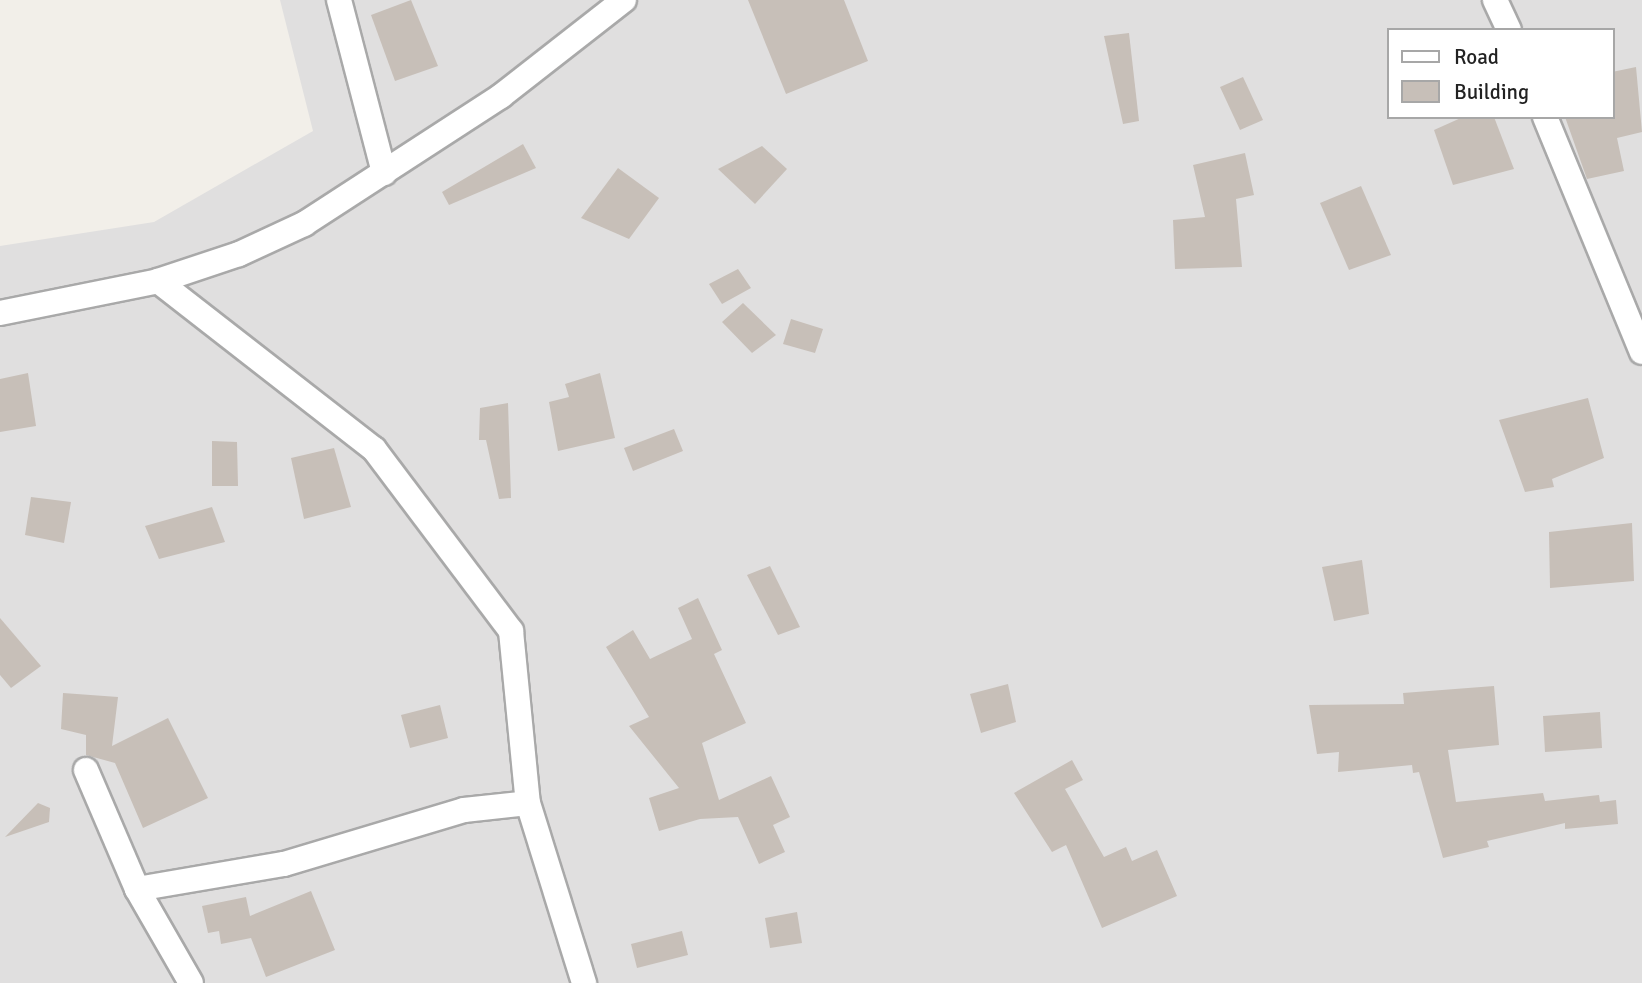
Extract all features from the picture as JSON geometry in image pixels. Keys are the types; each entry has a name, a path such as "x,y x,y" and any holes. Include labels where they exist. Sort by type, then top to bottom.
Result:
{"street":[{"path":"339,0 384,173"},
{"path":"0,313 158,281 239,254 304,224 501,96 624,0"},
{"path":"1495,0 1508,28"},
{"path":"1546,119 1642,352"},
{"path":"158,281 374,449 511,631 528,803 584,983"},
{"path":"86,770 137,889 191,983"},
{"path":"137,889 284,864 464,810 528,803"}],"shaded area":[{"path":"280,0 1642,0 1642,983 0,983 0,246 154,222 313,131"}],"building":[{"path":"411,0 438,66 395,81 371,15"},
{"path":"748,0 844,0 868,61 786,94"},
{"path":"1129,33 1139,121 1123,124 1104,36"},
{"path":"1636,67 1642,132 1617,138 1624,171 1587,179 1566,119 1614,119 1614,72"},
{"path":"1243,77 1263,120 1240,130 1220,87"},
{"path":"1459,119 1495,119 1514,169 1453,185 1434,130"},
{"path":"523,144 536,168 449,205 442,192"},
{"path":"762,146 787,169 755,204 718,169"},
{"path":"1245,153 1254,195 1236,199 1242,267 1175,269 1173,220 1205,217 1193,165"},
{"path":"618,168 659,198 629,239 581,218"},
{"path":"1361,186 1391,255 1349,270 1320,203"},
{"path":"738,269 751,288 722,304 709,284"},
{"path":"743,303 776,335 752,353 722,322"},
{"path":"791,319 823,329 815,353 783,344"},
{"path":"28,373 36,426 0,432 0,379"},
{"path":"600,373 615,438 558,451 549,402 569,397 565,384"},
{"path":"1588,398 1604,458 1552,479 1554,487 1525,492 1499,420"},
{"path":"508,403 511,498 499,499 486,440 479,440 480,408"},
{"path":"674,429 683,451 633,471 624,448"},
{"path":"212,441 237,442 238,486 212,486"},
{"path":"334,448 351,507 304,519 291,458"},
{"path":"31,497 71,502 64,543 25,535"},
{"path":"212,507 225,542 159,559 145,526"},
{"path":"1632,523 1634,581 1550,588 1549,532"},
{"path":"1362,560 1369,614 1334,621 1322,567"},
{"path":"770,566 800,627 778,635 747,575"},
{"path":"698,598 722,650 714,654 746,723 702,743 719,800 771,776 790,817 773,825 785,852 759,864 738,817 700,819 659,831 649,798 679,788 629,726 649,717 606,647 633,630 650,659 692,639 678,608"},
{"path":"0,618 41,666 11,688 0,675"},
{"path":"1008,684 1016,722 981,733 970,694"},
{"path":"1494,686 1499,745 1448,750 1456,802 1543,793 1545,801 1599,795 1600,802 1616,800 1618,824 1565,829 1565,823 1487,841 1489,847 1443,858 1419,772 1413,773 1412,765 1338,772 1339,752 1317,754 1309,705 1404,704 1403,693"},
{"path":"63,693 118,697 112,746 168,718 208,798 143,828 115,763 86,755 86,735 61,729"},
{"path":"440,705 448,738 410,748 401,715"},
{"path":"1600,712 1602,748 1545,752 1543,716"},
{"path":"1072,760 1083,780 1065,789 1104,857 1126,847 1132,861 1157,850 1177,896 1102,928 1066,845 1052,852 1014,793"},
{"path":"38,803 50,808 49,822 5,837"},
{"path":"311,891 335,950 266,977 251,938 221,944 219,931 208,933 202,906 246,897 250,916"},
{"path":"797,912 802,943 770,948 765,918"},
{"path":"682,931 688,955 637,968 631,944"}]}
